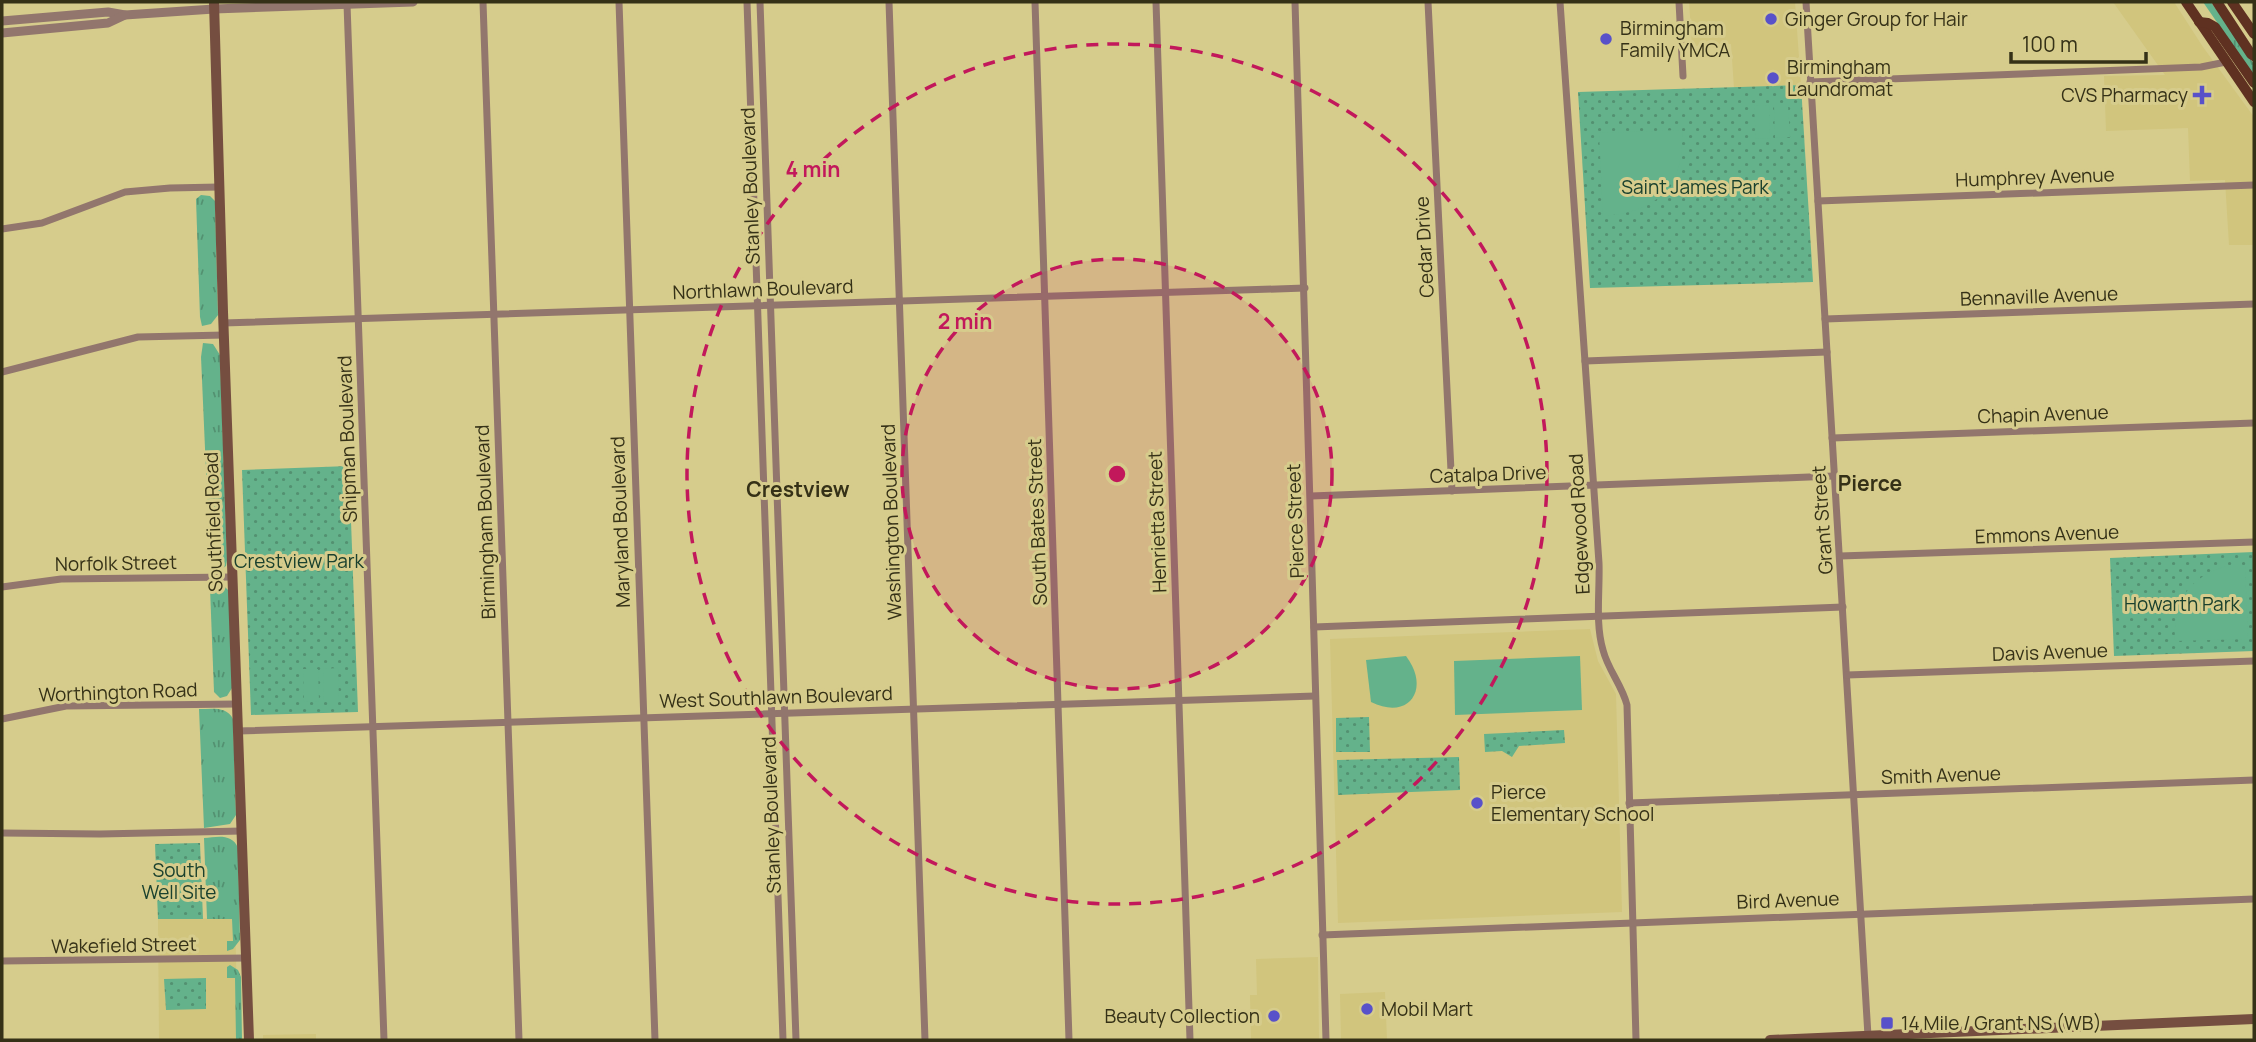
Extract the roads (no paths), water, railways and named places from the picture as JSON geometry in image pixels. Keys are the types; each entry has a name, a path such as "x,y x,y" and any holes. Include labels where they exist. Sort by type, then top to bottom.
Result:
{"main road":[{"path":"2186,2 2254,102"},
{"path":"2217,2 2254,56"},
{"path":"2232,2 2254,34"},
{"name":"Southfield Road","path":"214,5 250,1040"},
{"path":"2199,22 2215,27 2254,83"},
{"path":"1770,1040 2254,1019"}],"street":[{"path":"2,21 108,12 125,15 214,5 413,2"},
{"name":"Birmingham Boulevard","path":"483,2 519,1040"},
{"name":"Maryland Boulevard","path":"619,2 655,1040"},
{"name":"Stanley Boulevard","path":"747,2 783,1040"},
{"name":"Stanley Boulevard","path":"760,2 796,1040"},
{"name":"Washington Boulevard","path":"889,2 925,1040"},
{"name":"South Bates Street","path":"1035,2 1069,1040"},
{"name":"Henrietta Street","path":"1156,2 1190,1040"},
{"name":"Pierce Street","path":"1295,2 1326,1040"},
{"name":"Cedar Drive","path":"1427,2 1451,491"},
{"name":"Edgewood Road","path":"1560,2 1600,563 1603,651 1625,695 1627,705 1636,1040"},
{"path":"1679,2 1683,76"},
{"name":"Grant Street","path":"1806,2 1868,1036"},
{"name":"Shipman Boulevard","path":"347,4 384,1040"},
{"path":"2,33 108,23 125,15"},
{"path":"65,16 65,27"},
{"path":"1810,82 2202,67 2226,62"},
{"path":"753,164 765,163"},
{"name":"Humphrey Avenue","path":"1818,201 2254,185"},
{"path":"2,229 42,223 125,192 219,187"},
{"name":"Northlawn Boulevard","path":"2,372 138,337 358,318 1304,288"},
{"name":"Bennaville Avenue","path":"1825,320 2254,304"},
{"path":"1585,360 1827,352"},
{"name":"Chapin Avenue","path":"1832,438 2254,423"},
{"name":"Catalpa Drive","path":"1311,496 1835,476"},
{"path":"765,503 777,502"},
{"name":"Emmons Avenue","path":"1840,556 2254,542"},
{"name":"Norfolk Street","path":"2,587 61,579 232,577"},
{"path":"1314,627 1843,607"},
{"name":"Davis Avenue","path":"1847,675 2254,661"},
{"name":"West Southlawn Boulevard","path":"238,731 1315,696"},
{"name":"Worthington Road","path":"2,719 66,706 237,704"},
{"name":"Smith Avenue","path":"1629,803 2254,780"},
{"path":"2,833 242,831"},
{"path":"778,894 789,893"},
{"name":"Bird Avenue","path":"1322,935 2254,899"},
{"name":"Wakefield Street","path":"2,961 246,958"}],"place":[{"name":"Ginger Group for Hair","path":"1771,19"},
{"name":"Birmingham Family YMCA","path":"1606,39"},
{"name":"Birmingham Laundromat","path":"1773,78"},
{"name":"CVS Pharmacy","path":"2202,95"},
{"name":"Pierce Elementary School","path":"1477,803"},
{"name":"Mobil Mart","path":"1367,1009"},
{"name":"Beauty Collection","path":"1274,1016"},
{"name":"14 Mile / Grant NS (WB)","path":"1887,1023"}],"district":[{"name":"Pierce","path":"1870,484"},
{"name":"Crestview","path":"798,490"}],"park label":[{"name":"Saint James Park","path":"1695,187"},
{"name":"Crestview Park","path":"299,561"},
{"name":"Howarth Park","path":"2182,604"},
{"name":"South Well Site","path":"179,881"}]}
